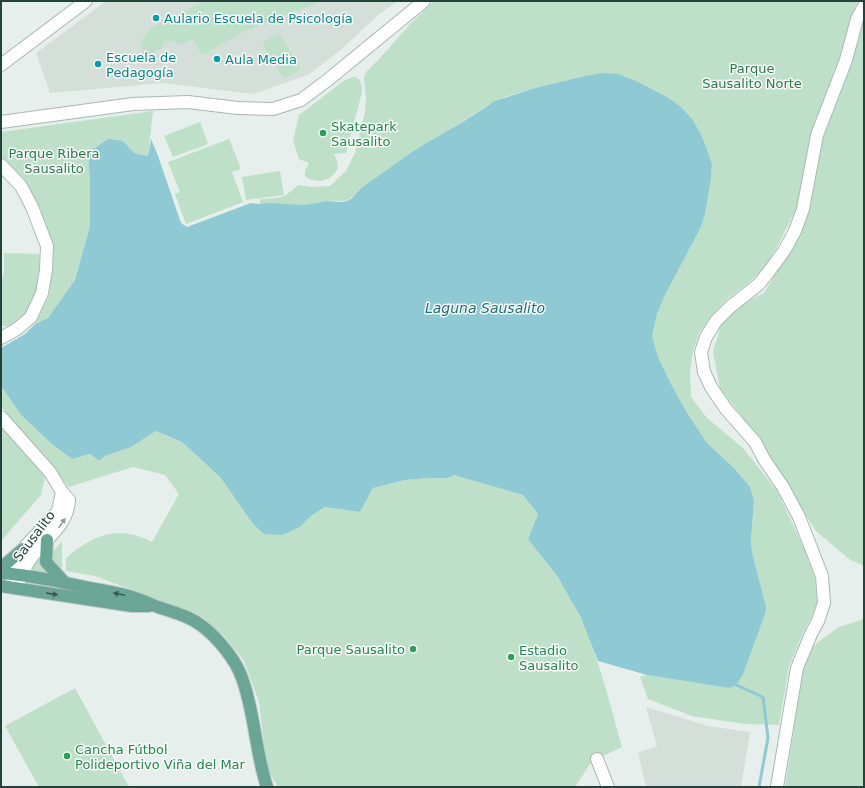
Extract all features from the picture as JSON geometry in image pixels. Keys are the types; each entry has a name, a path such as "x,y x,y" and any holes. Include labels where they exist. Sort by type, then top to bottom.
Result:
{"main road":[{"path":"47,540 46,562 65,583"},
{"path":"1,568 24,549"},
{"path":"12,574 134,597 180,614 202,625 217,640 232,659 242,677 251,709 259,760 267,787"},
{"path":"1,586 132,606 156,606"}],"street":[{"path":"1,65 86,1"},
{"path":"1,122 133,104 188,102 238,108 273,109 301,100 424,1"},
{"path":"777,787 797,668 818,621 824,603 822,576 799,517 783,487 764,460 755,442 726,409 711,387 704,372 701,352 706,337 716,321 763,279 784,251 795,231 803,209 817,135 846,60 857,19 864,6"},
{"path":"1,165 21,186 25,193 47,246 46,270 42,293 31,316 17,329 1,338"},
{"path":"1,416 50,472 62,492"},
{"name":"Sausalito","path":"12,574 29,562 66,517 69,500 62,492"},
{"name":"Sausalito","path":"12,574 24,549 58,511 62,492"},
{"name":"Sausalito","path":"12,574 20,582 13,588"},
{"path":"598,759 608,787"}],"shaded area":[{"path":"106,1 398,1 378,15 342,49 308,75 253,94 163,83 50,93 36,53"},
{"path":"646,707 708,726 750,732 741,787 646,787 638,753 657,746"}],"green space":[{"path":"204,1 316,1 317,3 247,30 202,55 193,40 179,45 173,41 164,42 162,48 149,55 142,52 141,42 150,29"},
{"name":"Parque Sausalito Norte","path":"434,1 858,1 855,7 864,7 864,566 849,559 816,531 743,418 720,388 713,352 725,312 764,293 804,226 793,215 777,247 765,266 754,278 725,301 711,316 699,333 693,351 690,373 691,397 707,418 743,448 777,491 803,546 815,578 817,602 789,666 779,725 745,724 692,716 648,699 640,677 647,675 729,688 766,607 752,552 751,541 754,500 750,487 734,468 707,443 689,416 658,357 652,336 657,314 665,295 701,227 705,214 711,179 712,164 693,120 681,107 669,98 652,90 576,79 535,88 508,96 486,106 360,189 346,201 325,201 303,205 260,204 260,199 281,197 289,193 298,185 312,187 330,186 346,171 355,153 365,112 366,99 364,77 367,71 409,25"},
{"path":"279,33 301,69 284,79 262,43"},
{"name":"Skatepark Sausalito","path":"353,77 358,79 360,82 362,92 346,153 334,154 338,166 333,175 329,178 319,181 309,179 305,176 305,171 309,163 299,159 293,141 299,115 345,80"},
{"name":"Parque Ribera Sausalito","path":"153,111 148,156 134,153 123,141 88,153 90,181 90,226 75,280 48,318 35,324 49,296 53,260 41,210 23,177 1,158 1,132"},
{"path":"200,122 208,144 173,157 164,136"},
{"path":"229,139 241,169 232,172 243,202 186,224 175,194 180,192 168,162"},
{"path":"280,171 284,195 246,200 242,177"},
{"path":"4,253 39,254 39,276 34,298 26,313 15,326 1,325 1,283 4,272"},
{"name":"Parque Sausalito","path":"1,386 21,415 53,445 72,459 90,454 99,461 105,456 131,447 156,431 182,442 220,477 253,524 264,534 300,527 312,515 325,507 360,512 373,488 405,480 448,478 454,475 523,495 538,514 528,539 555,572 580,617 604,681 622,747 592,761 575,787 278,787 267,768 259,702 244,661 224,636 201,616 95,576 66,571 66,558 86,543 96,538 117,533 140,537 152,542 179,494 165,475 133,467 69,487 1,406"},
{"path":"1,427 45,477 41,495 1,541"},
{"path":"62,541 62,572 54,564 51,554"},
{"path":"37,558 40,559 42,565 47,571 46,575 31,571"},
{"path":"26,578 93,593 27,587 25,582"},
{"path":"864,619 864,787 785,787 801,681 801,657 839,627"},
{"name":"Cancha Fútbol Polideportivo Viña del Mar","path":"75,688 129,787 39,787 5,726"}],"water":[{"name":"Laguna Sausalito","path":"605,73 618,74 636,81 669,98 681,107 693,120 703,139 712,164 705,214 701,227 665,295 657,314 652,336 658,357 689,416 707,443 734,468 750,487 754,500 751,541 752,552 766,607 765,614 743,674 736,685 729,688 647,675 598,661 580,616 558,577 528,539 538,514 523,495 454,475 448,478 405,480 373,488 360,512 325,507 312,515 300,527 282,535 264,534 253,524 220,477 182,442 156,431 131,447 105,456 99,461 90,454 72,459 53,445 21,415 1,386 1,348 25,334 35,324 48,318 75,280 90,226 90,181 88,153 108,139 123,141 134,153 148,156 151,139 181,223 187,227 251,203 304,205 327,201 346,201 351,199 360,189 415,150 495,101 535,88"}],"waterway":[{"path":"736,685 763,697 768,738 759,787"}],"place":[{"name":"Aulario Escuela de Psicología","path":"156,18"},
{"name":"Aula Media","path":"217,59"},
{"name":"Escuela de Pedagogía","path":"98,64"},
{"name":"Skatepark Sausalito","path":"323,133"},
{"name":"Parque Sausalito","path":"413,649"},
{"name":"Estadio Sausalito","path":"511,657"},
{"name":"Cancha Fútbol Polideportivo Viña del Mar","path":"67,756"}]}
